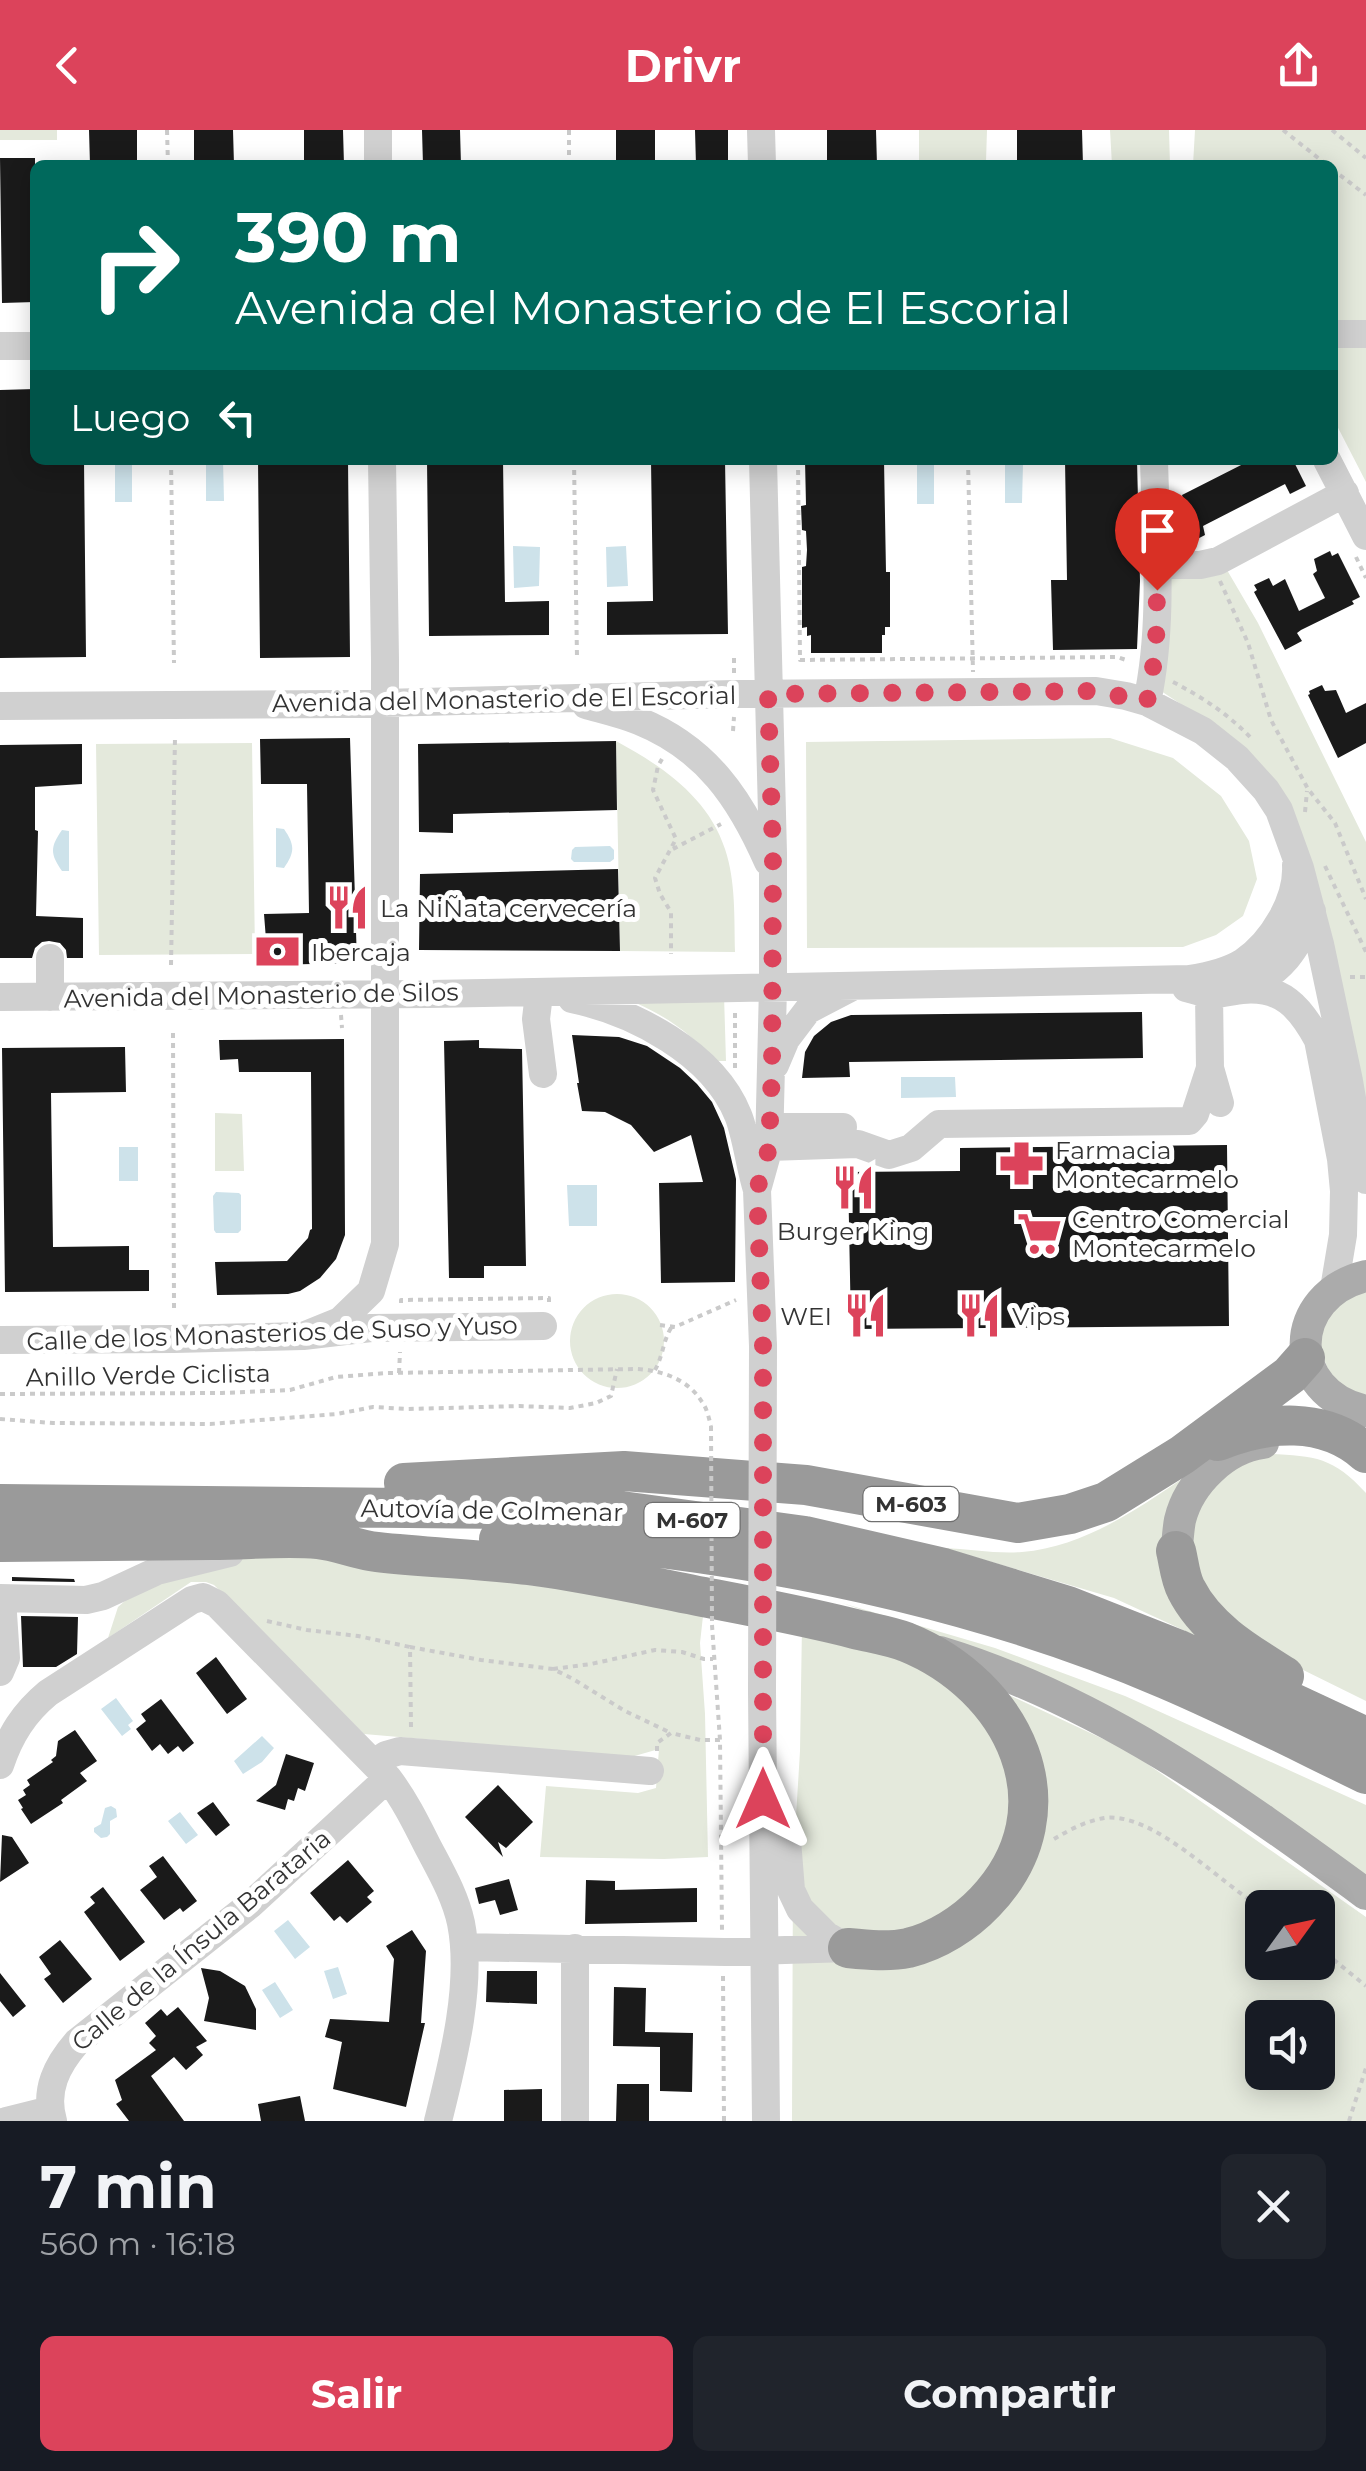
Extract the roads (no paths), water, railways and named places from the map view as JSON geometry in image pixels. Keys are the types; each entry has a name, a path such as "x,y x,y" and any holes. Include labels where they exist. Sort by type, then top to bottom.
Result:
{"highway":[{"path":"1182,1455 1290,1375 1306,1358"},
{"name":"M-603","path":"0,1502 100,1492 402,1484 624,1471 806,1485 1018,1523 1070,1514 1106,1502 1182,1455 1242,1431 1283,1424 1319,1428 1366,1452"},
{"name":"Autovía de Colmenar","path":"0,1502 614,1510 804,1536 944,1568 1068,1606 1178,1649 1357,1732"},
{"path":"320,1539 373,1552 536,1566 815,1619 902,1641 960,1674 976,1687 1012,1733 1024,1766 1028,1802 1023,1842 994,1893 949,1931 909,1948 848,1948"},
{"name":"Autovía de Colmenar","path":"320,1539 626,1543 798,1570 933,1600 1057,1638 1166,1679 1366,1774"},
{"name":"M-607","path":"0,1542 320,1539"},
{"path":"1176,1551 1185,1588 1211,1624 1246,1652 1332,1706 1357,1732"}],"main road":[{"path":"1366,1276 1334,1288 1320,1302 1305,1338 1306,1358 1315,1381 1332,1398 1366,1411"},
{"path":"1176,1551 1181,1516 1197,1484 1222,1459 1256,1444 1290,1441 1325,1447 1355,1462 1366,1473"},
{"path":"902,1641 973,1662 1077,1707 1175,1760 1366,1894"}],"street":[{"path":"378,130 378,160"},
{"path":"762,130 762,160"},
{"path":"1338,334 1366,334"},
{"path":"0,346 30,346"},
{"path":"304,1336 340,1321 370,1291 385,1244 382,465"},
{"path":"763,465 773,872 770,1137 757,1190 763,1346 766,2121"},
{"path":"1147,702 1154,672 1157,616 1154,465"},
{"path":"1330,465 1366,536"},
{"path":"1156,564 1212,563 1345,494"},
{"name":"Avenida del Monasterio de El Escorial","path":"0,706 1096,691 1147,702 1203,731 1238,758 1280,810 1307,854"},
{"path":"558,697 636,720 676,739 701,759 731,791 773,872"},
{"path":"1307,854 1312,910 1350,1080 1366,1180"},
{"name":"Avenida del Monasterio de Silos","path":"0,998 530,993 1160,981 1210,976 1244,962 1273,931 1307,854"},
{"path":"1240,990 1258,982 1288,958 1299,944 1312,910"},
{"path":"50,958 50,997"},
{"name":"Avenida del Monasterio de Silos","path":"1160,981 1210,994 1258,989 1278,993 1309,1023 1318,1040 1341,1159 1343,1236 1334,1288"},
{"path":"772,1070 786,1040 808,1010 855,986"},
{"path":"530,993 544,1074"},
{"name":"Avenida del Monasterio de Silos","path":"530,993 577,1000 623,1014 672,1039 714,1076 738,1114 757,1190"},
{"path":"1210,994 1210,1068 1220,1103"},
{"path":"770,1137 858,1144 888,1155 912,1148 939,1124 1190,1121 1196,1114 1210,1068"},
{"path":"770,1137 844,1127"},
{"name":"Calle de los Monasterios de Suso y Yuso","path":"0,1340 304,1336 371,1328 546,1319"},
{"path":"0,1671 6,1658 1,1599 86,1600 103,1596 156,1570 208,1557 320,1539"},
{"path":"0,1765 14,1731 48,1692 192,1600 203,1597 217,1604 381,1770 406,1804 451,1892 460,1921 464,1975 438,2121"},
{"path":"381,1770 386,1755 400,1752 650,1771"},
{"name":"Calle de la Ínsula Barataria","path":"52,2116 51,2086 61,2060 77,2042 251,1904 381,1770"},
{"path":"763,1799 786,1840 791,1890 800,1909 826,1935 848,1948"},
{"path":"464,1947 725,1952 848,1948"},
{"path":"575,1948 575,2121"},
{"path":"6,2121 52,2116"}],"water":[{"path":"115,465 132,465 132,502 115,502"},
{"path":"206,465 223,465 224,501 206,501"},
{"path":"917,465 934,465 934,504 917,504"},
{"path":"1005,465 1023,465 1022,503 1005,503"},
{"path":"513,546 540,547 539,586 514,588"},
{"path":"626,546 628,586 607,587 606,547"},
{"path":"276,828 284,829 292,844 284,868 276,867"},
{"path":"62,830 69,831 69,871 62,871 54,855"},
{"path":"610,846 614,859 610,862 571,859 575,847"},
{"path":"901,1077 955,1077 956,1097 901,1098"},
{"path":"119,1147 138,1147 138,1181 119,1181"},
{"path":"567,1185 597,1185 597,1226 569,1226"},
{"path":"216,1192 241,1195 238,1233 214,1230"},
{"path":"116,1698 133,1721 128,1725 131,1729 122,1736 101,1709"},
{"path":"262,1736 274,1748 262,1762 243,1774 234,1761"},
{"path":"111,1806 117,1817 110,1821 110,1834 101,1838 94,1828 101,1824 105,1808"},
{"path":"180,1812 198,1835 186,1844 168,1821"},
{"path":"288,1920 310,1947 295,1959 274,1931"},
{"path":"338,1967 347,1994 333,1999 324,1971"},
{"path":"275,1982 293,2010 280,2018 262,1990"}],"place":[{"name":"La NiÑata cervecería","path":"347,908"},
{"name":"Ibercaja","path":"278,952"},
{"name":"Farmacia Montecarmelo","path":"1022,1164"},
{"name":"Burger King","path":"853,1187"},
{"name":"Centro Comercial Montecarmelo","path":"1039,1233"},
{"name":"WEI","path":"865,1316"},
{"name":"Vips","path":"979,1316"}]}
